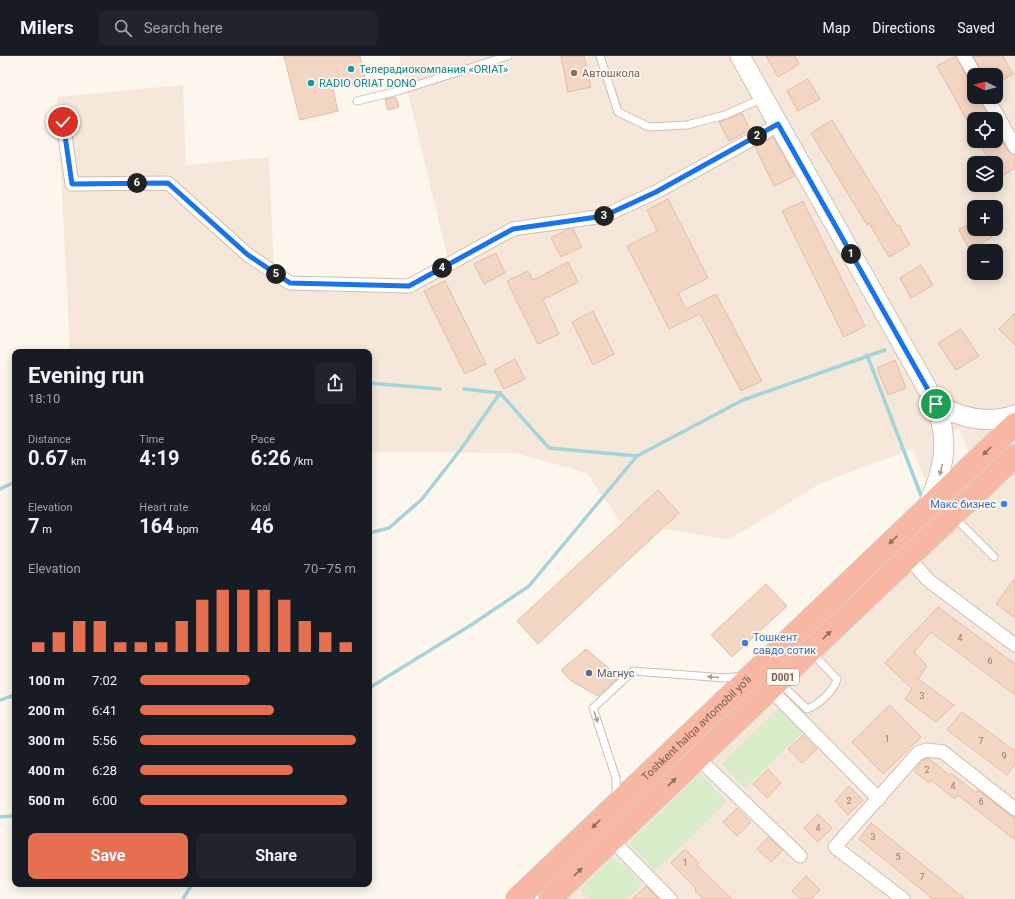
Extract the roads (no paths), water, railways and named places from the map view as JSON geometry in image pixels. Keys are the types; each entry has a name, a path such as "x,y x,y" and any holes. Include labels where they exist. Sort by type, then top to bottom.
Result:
{"highway":[{"name":"Toshkent halqa avtomobil yo'li","path":"517,899 1015,424"},
{"name":"Toshkent halqa avtomobil yo'li","path":"550,899 908,557 1014,459"}],"street":[{"path":"740,56 936,404 944,432 944,456 938,482 927,508"},
{"path":"964,56 971,68"},
{"path":"991,104 1015,147"},
{"path":"63,122 72,184 168,183 248,255 290,283 409,286 513,229 604,216 656,192 778,124"},
{"path":"936,404 960,416 975,419 991,420 1015,415"},
{"path":"908,557 928,580 1015,646"},
{"path":"774,685 879,798"},
{"path":"903,899 835,847 879,798 911,759 918,753 927,750 943,752 1015,809"},
{"path":"698,758 800,856"},
{"path":"612,840 670,899"}],"lane":[{"path":"357,101 398,91 508,56"},
{"path":"600,56 618,112 649,127 687,125 725,115 764,98"},
{"path":"953,515 994,557"},
{"path":"774,685 807,709 815,706 836,684 837,679 810,651"},
{"path":"616,805 616,778 593,708 632,671 726,678 752,675"}],"waterway":[{"path":"372,686 471,625 529,586 637,456 743,400 885,350"},
{"path":"867,355 922,498"},
{"path":"372,383 440,389"},
{"path":"464,389 500,393 549,448 637,456"},
{"path":"372,532 389,528 422,499 461,449 500,393"},
{"path":"0,489 12,483"},
{"path":"0,700 12,696"},
{"path":"0,817 12,816"},
{"path":"183,899 190,887"}],"place":[{"name":"Телерадиокомпания «ORIAT»","path":"351,69"},
{"name":"Автошкола","path":"574,73"},
{"name":"RADIO ORIAT DONO","path":"311,83"},
{"name":"Макс бизнес","path":"1004,504"},
{"name":"Тошкент савдо сотик","path":"745,643"},
{"name":"Магнус","path":"589,673"}]}
